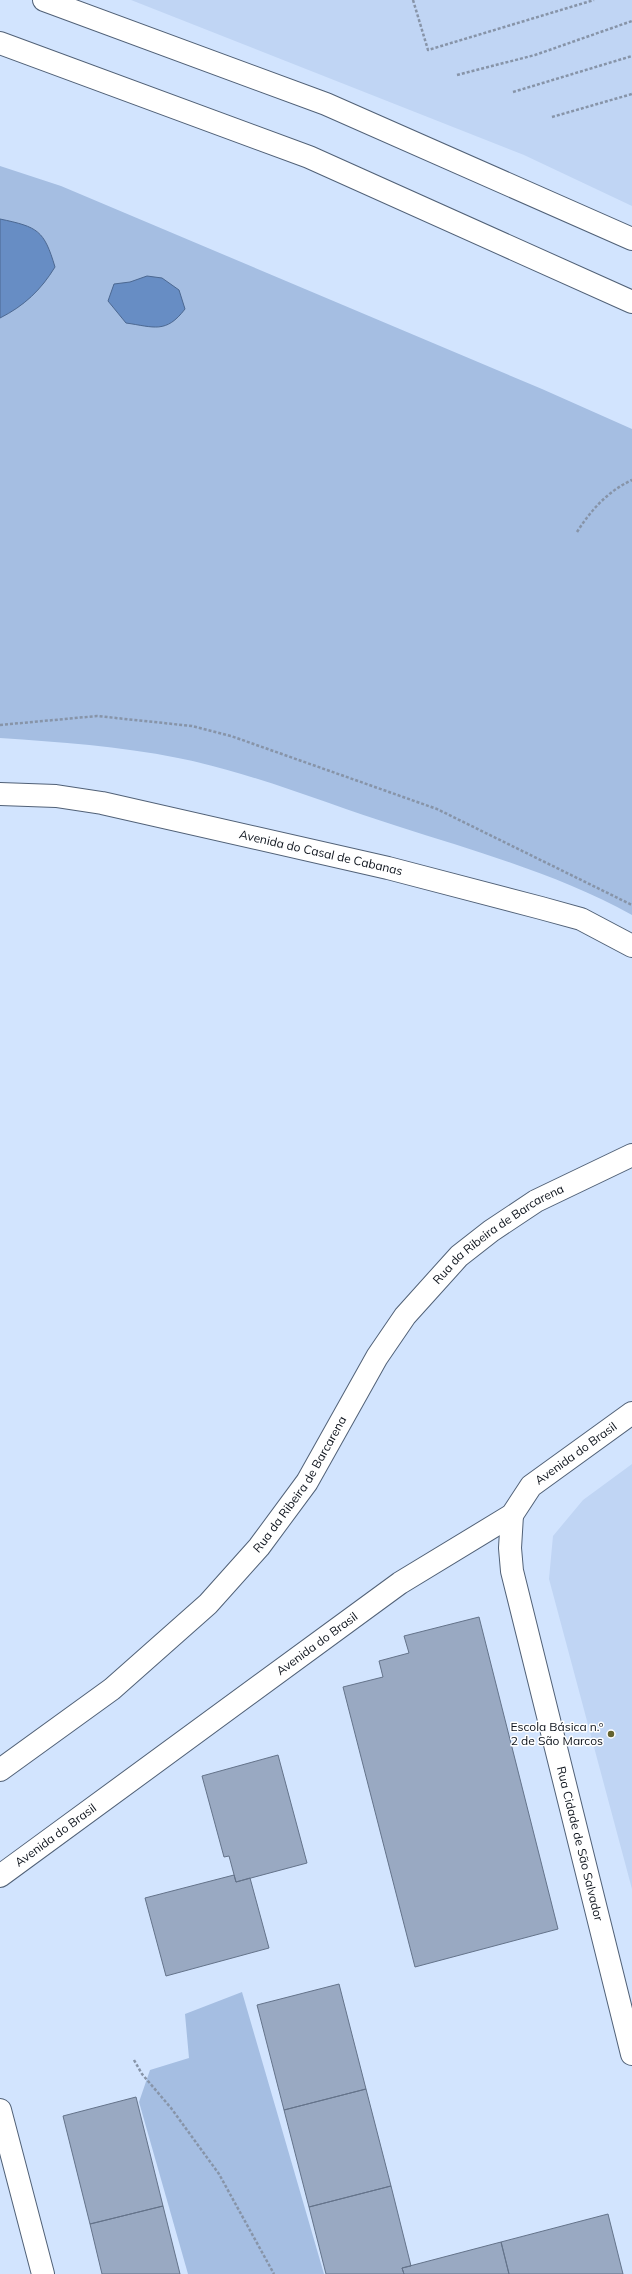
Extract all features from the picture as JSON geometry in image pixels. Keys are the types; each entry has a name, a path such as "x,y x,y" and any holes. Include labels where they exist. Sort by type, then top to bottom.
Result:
{"street":[{"path":"44,0 326,104 632,239"},
{"path":"0,43 309,157 632,302"},
{"name":"Avenida do Casal de Cabanas","path":"0,794 56,796 102,803 388,868 581,919 632,946"},
{"name":"Rua da Ribeira de Barcarena","path":"0,1770 22,1756 112,1689 208,1604 259,1547 307,1482 377,1357 405,1316 459,1256 536,1201 632,1155"},
{"name":"Rua da Ribeira de Barcarena","path":"576,1182 632,1172"},
{"name":"Avenida do Brasil","path":"0,1876 400,1583 512,1515 531,1486 632,1413"},
{"name":"Rua Cidade de São Salvador","path":"512,1515 510,1548 512,1571 632,2054"},
{"path":"0,2110 43,2274"}],"path":[{"path":"413,0 428,50 594,0"},
{"path":"457,75 534,55 632,21"},
{"path":"513,92 632,56"},
{"path":"552,117 632,94"},
{"path":"577,532 587,517 603,499 618,486 632,480"},
{"path":"0,725 97,716 192,726 231,736 437,808 632,905"},
{"path":"134,2060 142,2074 171,2108 218,2174 274,2274"}],"shaded area":[{"path":"131,0 632,0 632,206 524,155"},
{"path":"0,166 61,186 542,389 632,429 632,915 576,888 518,865 372,818 262,780 206,764 112,747 0,738"},
{"path":"0,219 23,225 38,232 47,245 55,267 44,283 31,297 17,308 0,318"},
{"path":"147,276 162,278 179,290 185,309 172,322 159,327 126,323 108,301 114,284 130,282"},
{"name":"Escola Básica n.º 2 de São Marcos","path":"632,1464 632,1889 549,1579 553,1536 583,1500"},
{"path":"242,1992 324,2274 188,2274 139,2102 150,2070 189,2058 185,2014"}],"building":[{"path":"479,1617 558,1929 415,1967 343,1687 383,1677 379,1661 409,1653 404,1636"},
{"path":"278,1755 307,1863 236,1882 229,1856 224,1857 202,1776"},
{"path":"234,1875 236,1882 250,1878 269,1948 166,1976 145,1898"},
{"path":"339,1984 366,2089 284,2110 257,2005"},
{"path":"366,2089 391,2186 309,2207 284,2110"},
{"path":"136,2097 163,2206 90,2224 63,2116"},
{"path":"391,2186 411,2266 402,2268 404,2274 326,2274 309,2207"},
{"path":"163,2206 180,2274 102,2274 90,2224"},
{"path":"608,2214 623,2274 509,2274 501,2242"},
{"path":"501,2242 509,2274 404,2274 402,2268"}],"place":[{"name":"Escola Básica n.º 2 de São Marcos","path":"611,1734"}]}
